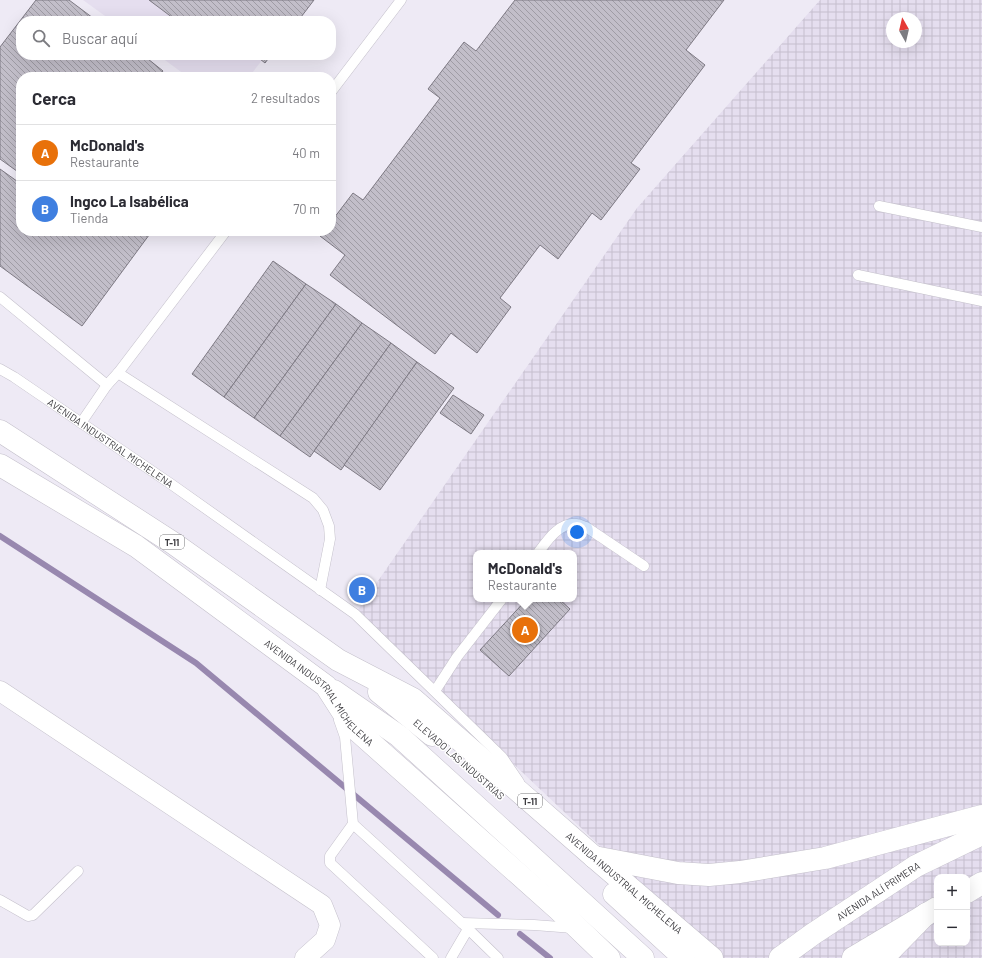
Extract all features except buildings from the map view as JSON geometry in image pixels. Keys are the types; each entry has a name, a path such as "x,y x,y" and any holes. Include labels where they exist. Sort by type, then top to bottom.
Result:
{"main road":[{"name":"AVENIDA INDUSTRIAL MICHELENA","path":"0,432 173,543 338,660 413,699 712,958"},
{"name":"AVENIDA INDUSTRIAL MICHELENA","path":"0,465 136,546 326,686 351,725 579,929 604,955"},
{"name":"ELEVADO LAS INDUSTRIAS","path":"338,660 418,723 621,900 684,958"},
{"name":"T-11","path":"326,686 399,736 644,958"},
{"name":"T-11","path":"594,857 678,873 709,875 732,873 826,858 982,816"},
{"name":"AVENIDA ALÍ PRIMERA","path":"780,958 813,934 916,866 982,834"},
{"path":"970,890 982,884"},
{"path":"853,958 932,911"},
{"path":"883,958 932,911"}],"street":[{"path":"0,691 322,905 330,925 325,940 305,958"}],"lane":[{"path":"336,85 401,0"},
{"path":"879,206 982,227"},
{"path":"81,423 108,385 222,236"},
{"path":"858,276 982,300"},
{"path":"0,297 108,385"},
{"name":"AVENIDA INDUSTRIAL MICHELENA","path":"0,369 171,484 355,614 502,757 536,807"},
{"path":"118,373 313,498 323,510 330,533 320,590"},
{"path":"540,550 552,534 565,526 577,524 586,527 644,566"},
{"path":"435,691 457,657 500,602"},
{"path":"326,686 345,737 346,761 353,824 498,958"},
{"path":"353,824 330,856 330,863 433,958"},
{"path":"0,900 28,916 33,915 78,871"},
{"path":"465,926 534,925 579,929"},
{"path":"451,958 465,926"}],"shaded area":[{"path":"83,0 308,0 296,16 105,16"},
{"path":"820,0 982,0 982,958 716,958 616,861 355,614 637,208"},
{"path":"165,60 262,60 253,72 181,72"}],"waterway":[{"path":"0,536 196,663 498,915"},
{"path":"520,934 550,958"}],"place":[{"name":"Ingco La Isabélica","path":"362,590"},
{"name":"McDonald's","path":"525,630"}]}
